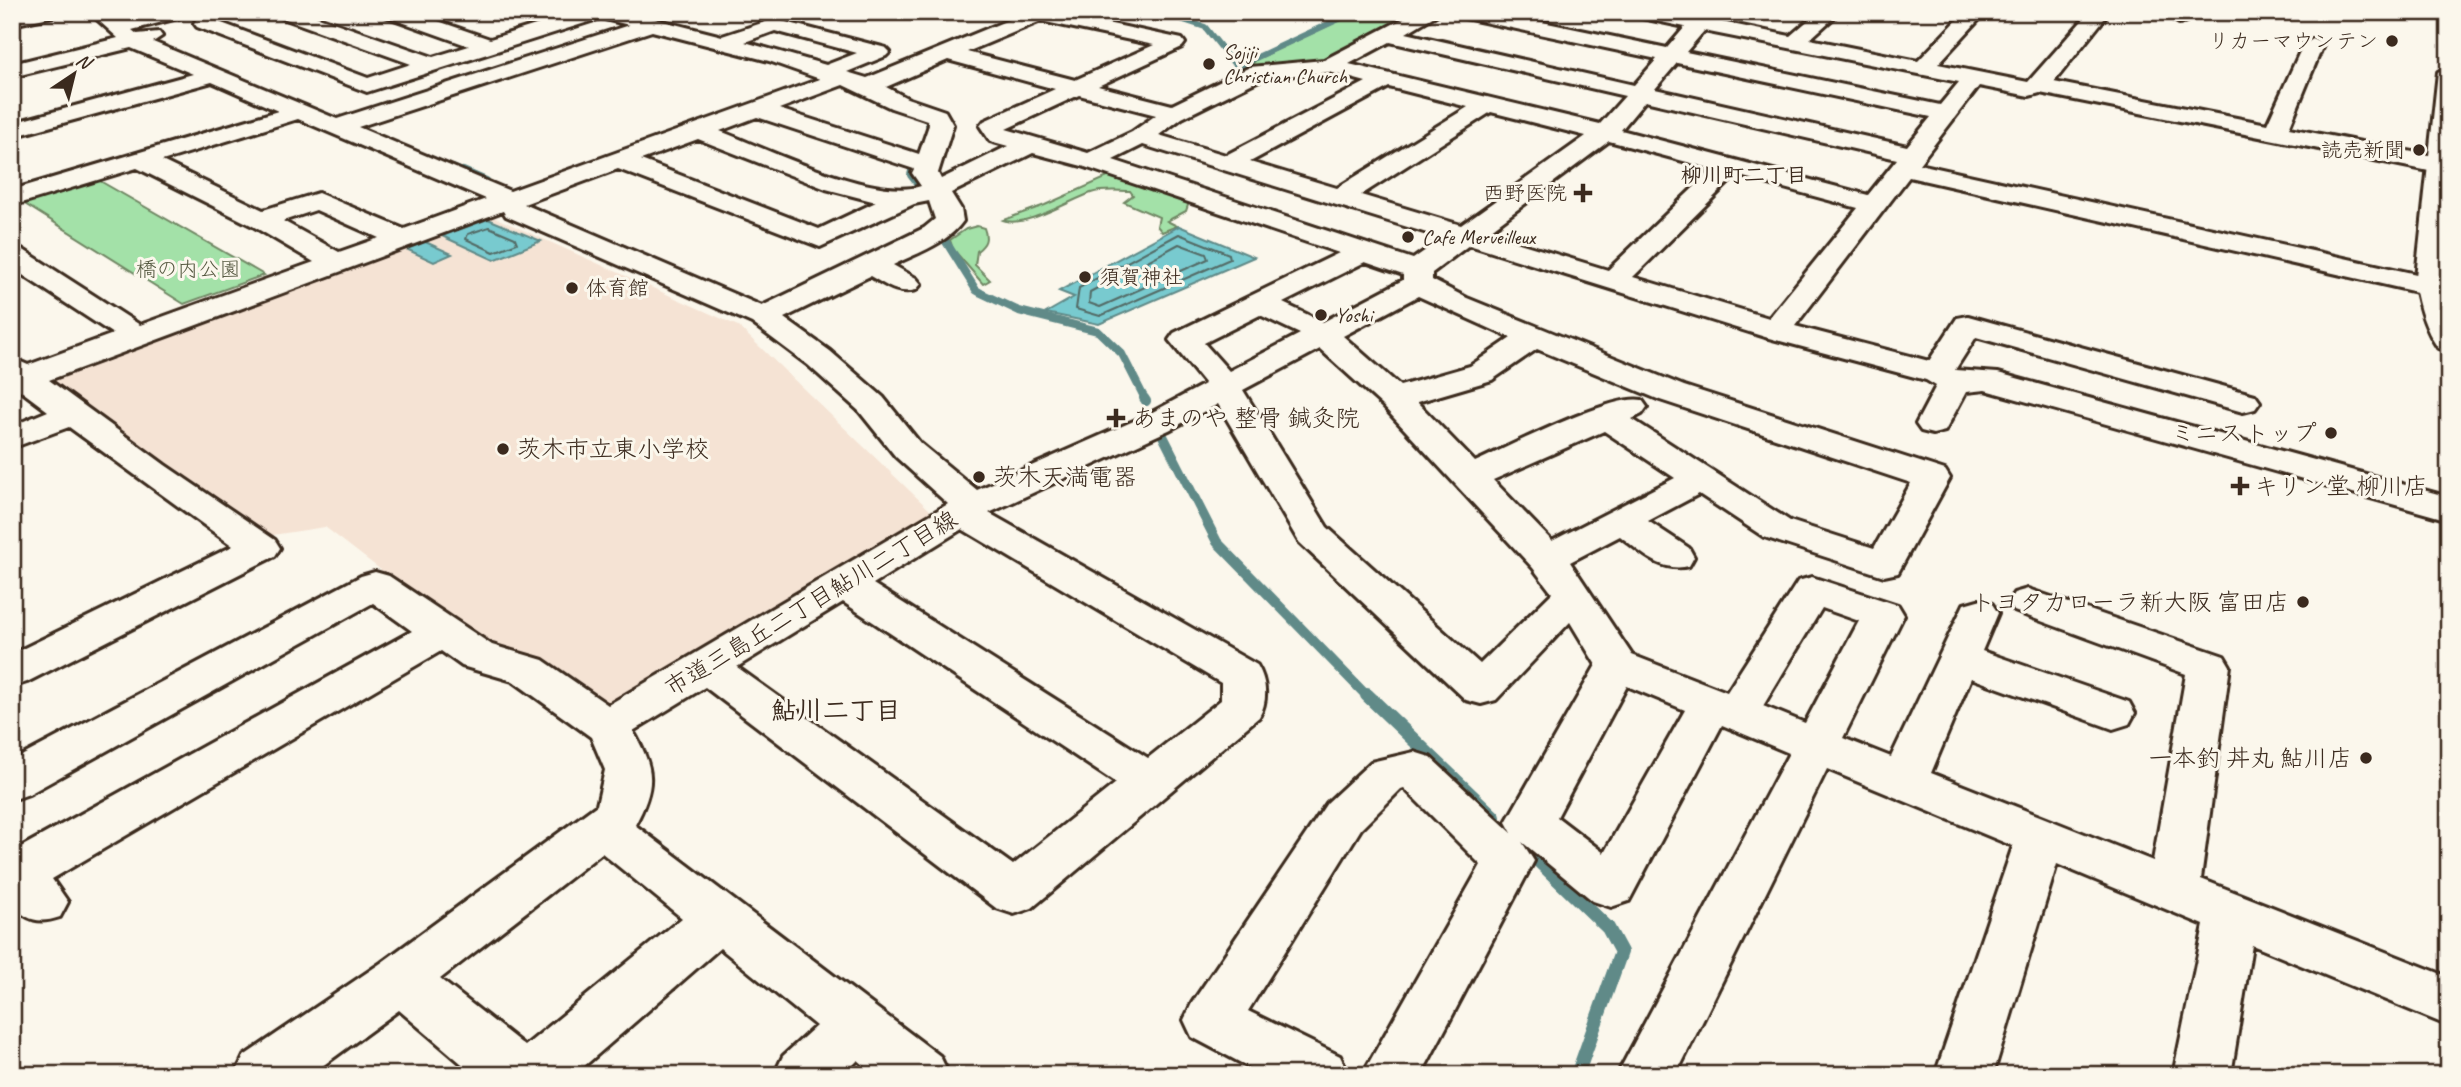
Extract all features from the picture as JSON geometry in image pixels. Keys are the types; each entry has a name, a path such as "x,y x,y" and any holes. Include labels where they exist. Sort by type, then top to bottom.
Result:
{"street":[{"path":"12,19 47,12"},
{"path":"12,71 109,21 178,12"},
{"path":"284,12 431,64"},
{"path":"392,12 489,46"},
{"path":"1329,66 1431,12"},
{"path":"1465,12 1945,113"},
{"path":"1640,12 1708,18 1794,43 2021,89 2039,86 2444,166"},
{"path":"1794,43 1830,12"},
{"path":"1922,69 1976,12"},
{"path":"16,376 841,80 948,54 1046,14 1175,43 992,126 999,136 1091,161 1361,253 1418,277 1456,304 1672,393 1933,478 1884,564 1777,529 1605,416"},
{"path":"109,21 204,23 238,15"},
{"path":"522,16 554,26"},
{"path":"204,23 367,85 554,26 631,18 718,29 774,25 879,52 841,80 793,74 761,85"},
{"path":"335,127 631,18"},
{"path":"967,509 1157,423 1418,277 1462,235 1605,133 1708,18"},
{"path":"2039,86 2095,18"},
{"name":"市道三島丘二丁目鮎川二丁目線","path":"109,21 179,62 507,199 515,210 763,317 819,358 871,404 908,450 967,509 607,726"},
{"path":"624,162 820,239 923,184 942,125 937,116 718,29"},
{"path":"1387,35 1639,93 1907,161 2430,286"},
{"path":"2275,132 2307,36"},
{"path":"948,54 1174,113"},
{"path":"141,72 179,62"},
{"path":"1091,161 1141,137 1174,113 1258,72 1329,66 1605,133 1877,205"},
{"path":"2449,72 2444,166 2430,286 2435,311 2449,341"},
{"path":"12,130 211,76"},
{"path":"1776,330 1877,205 1907,161 1973,79"},
{"path":"1229,163 1386,80"},
{"path":"1339,198 1488,104"},
{"path":"758,110 923,184 948,209 949,221 934,234 763,317"},
{"path":"12,198 298,112"},
{"path":"702,132 874,195 923,184 1030,145"},
{"path":"1141,137 1776,330 1945,378 1986,380 2449,509"},
{"path":"139,160 261,219 335,262"},
{"path":"1614,280 1731,166"},
{"path":"261,219 318,201 402,238"},
{"path":"1361,253 1185,340 1225,387 1312,534 1481,689 1574,594"},
{"path":"12,255 135,335"},
{"path":"872,265 906,284"},
{"path":"1261,303 1321,333 1394,398 1547,559 1574,594 1617,665 2174,888 2449,1002"},
{"path":"1933,424 1945,378 1968,325 2243,402"},
{"path":"1394,398 1481,373 1536,335"},
{"path":"12,672 261,548 16,376"},
{"path":"1470,477 1605,416 1672,393"},
{"path":"12,438 72,414"},
{"path":"1547,559 1700,479"},
{"path":"706,666 1013,892 1243,706 1242,676 967,509"},
{"path":"1621,520 1675,557"},
{"path":"843,583 1149,782"},
{"path":"12,782 375,585 440,633 477,656 528,670 607,726 626,757 630,786 615,817 604,828 400,979 264,1075"},
{"path":"1617,665 1530,822 1611,887 1723,708 1812,590 1883,615 1646,1075"},
{"path":"2028,602 2209,666 2174,888"},
{"path":"1904,780 1978,613"},
{"path":"24,883 440,633"},
{"path":"1958,658 2113,713"},
{"path":"1320,1075 1212,1020 1344,816 1387,774 1414,769 1509,861 1391,1075"},
{"path":"604,828 919,1075"},
{"path":"1964,1075 2041,835"},
{"path":"2202,1075 2232,912"},
{"path":"532,1075 719,918"},
{"path":"400,979 518,1075"},
{"path":"803,1075 857,1025"}],"shaded area":[{"name":"茨木市立東小学校","path":"487,214 738,326 935,515 584,726 325,527 266,536 45,382"}],"green space":[{"path":"1358,12 1421,12 1318,63 1249,67 1257,59"},
{"path":"1112,175 1189,202 1186,211 1167,221 1177,226 1162,232 1157,226 1159,217 1124,202 1133,195 1130,191 1096,192 1022,221 1003,220 1045,205"},
{"name":"橋の内公園","path":"93,177 264,275 184,304 17,199"},
{"path":"977,226 984,228 986,235 984,244 977,251 975,265 990,280 983,284 953,249 950,240 966,229"}],"water":[{"path":"488,219 541,241 494,260 442,236"},
{"path":"1179,226 1254,257 1099,324 1046,313 1074,297 1059,291"},
{"path":"421,240 452,254 434,262 402,247"}],"waterway":[{"path":"1159,12 1205,27 1239,70 1253,59 1354,12"},
{"path":"912,173 929,128 927,120 917,115"},
{"path":"453,167 467,173"},
{"path":"463,171 486,181"},
{"path":"912,171 911,175 929,198"},
{"path":"943,237 976,290 1019,311 1098,331 1122,354 1145,399"},
{"path":"1162,434 1217,542 1368,697"},
{"path":"1367,695 1494,817"},
{"path":"1518,841 1608,928 1621,952 1577,1075"}],"place":[{"name":"リカーマウンテン","path":"2392,41"},
{"name":"Sojiji Christian Church","path":"1209,64"},
{"name":"読売新聞","path":"2419,150"},
{"name":"西野医院","path":"1583,193"},
{"name":"Cafe Merveilleux","path":"1408,237"},
{"name":"須賀神社","path":"1085,277"},
{"name":"体育館","path":"572,288"},
{"name":"Yoshi","path":"1321,315"},
{"name":"あまのや 整骨 鍼灸院","path":"1116,418"},
{"name":"ミニストップ","path":"2331,433"},
{"name":"茨木市立東小学校","path":"503,449"},
{"name":"茨木天満電器","path":"979,477"},
{"name":"キリン堂 柳川店","path":"2240,486"},
{"name":"トヨタカローラ新大阪 富田店","path":"2303,602"},
{"name":"一本釣 丼丸 鮎川店","path":"2366,758"}],"district":[{"name":"柳川町二丁目","path":"1744,175"},
{"name":"鮎川二丁目","path":"836,710"}]}
